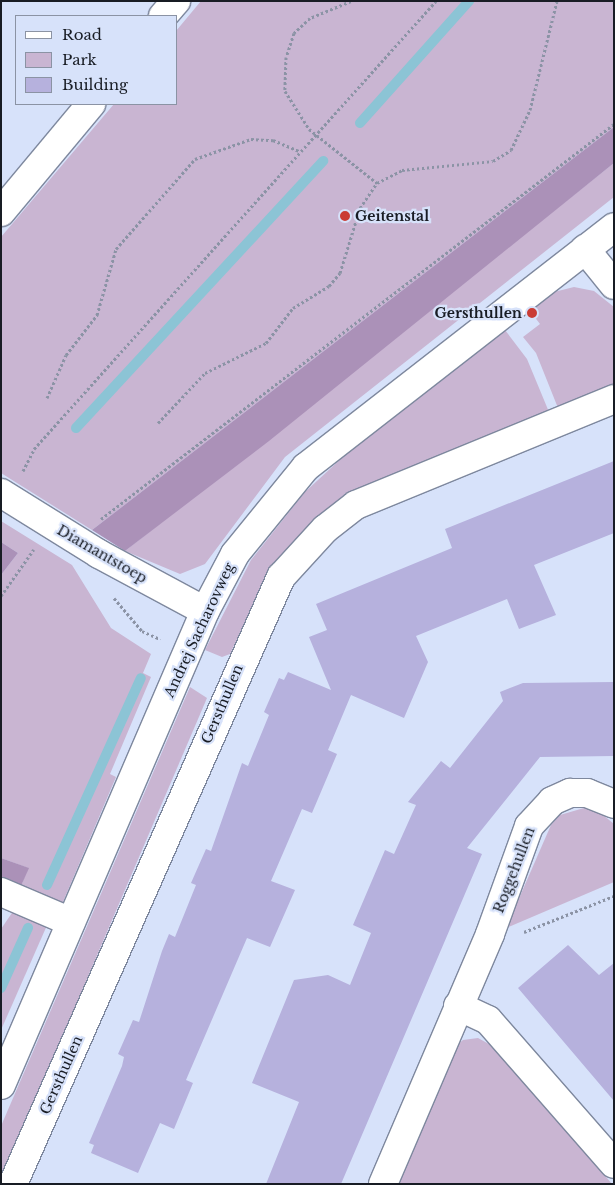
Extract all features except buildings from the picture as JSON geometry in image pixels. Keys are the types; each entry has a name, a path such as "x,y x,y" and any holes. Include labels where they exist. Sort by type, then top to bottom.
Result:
{"street":[{"path":"165,15 176,1"},
{"path":"1,212 90,105"},
{"name":"Andrej Sacharovweg","path":"1,1086 204,611 235,554 306,466 614,227"},
{"path":"584,249 614,285"},
{"name":"Gersthullen","path":"13,1184 281,577 325,528 356,505 614,399"},
{"name":"Diamantstoep","path":"5,496 111,561 204,611"},
{"name":"Roggehullen","path":"383,1184 490,934 520,847 539,812 570,794 587,793 614,804"},
{"path":"1,892 71,922"},
{"path":"458,1006 488,1020 614,1164"}],"path":[{"path":"351,1 310,18 294,33 286,57 285,92 296,103 299,117 315,134 377,183"},
{"path":"5,496 34,448 436,1"},
{"path":"158,423 205,373 266,343 293,308 329,286 340,273 360,208 377,183 410,169 492,161 511,150 530,110 557,1"},
{"path":"76,538 614,124"},
{"path":"46,398 66,355 97,315 116,249 195,159 220,147 251,139 273,140 299,152"},
{"path":"1,596 50,524"},
{"path":"111,561 110,590 116,604 142,631 165,641"},
{"path":"490,934 506,940 614,896"}],"green space":[{"path":"201,1 614,1 614,127 92,530 1,473 1,237 113,105 178,105 178,29"},
{"path":"614,163 614,197 285,457 205,564 180,574 125,551"},
{"path":"574,287 594,291 614,307 614,385 558,408 536,353 523,337 540,324 530,311 554,292"},
{"path":"505,330 527,359 549,412 370,485 312,524 263,583 230,654 222,657 205,650 251,560 305,492 357,444"},
{"path":"1,521 72,565 111,628 151,654 143,673 151,677 110,774 116,777 60,909 21,886 28,868 1,858 1,575 18,553 1,542"},
{"path":"190,687 207,698 1,1180 1,1126"},
{"path":"584,808 597,810 614,824 614,882 506,928 551,825 560,815"},
{"path":"16,907 48,923 1,1030 1,929"},
{"path":"478,1038 498,1049 612,1184 397,1184 451,1050 463,1040"}],"shaded area":[{"path":"614,127 614,163 269,441 125,551 92,530"},
{"path":"1,542 18,553 1,575"},
{"path":"1,858 29,868 21,886 1,877"}],"waterway":[{"path":"360,123 469,1"},
{"path":"76,428 323,161"},
{"path":"47,885 141,678"},
{"path":"1,988 28,928"}],"place":[{"name":"Geitenstal","path":"345,216"},
{"name":"Gersthullen","path":"532,313"}]}
